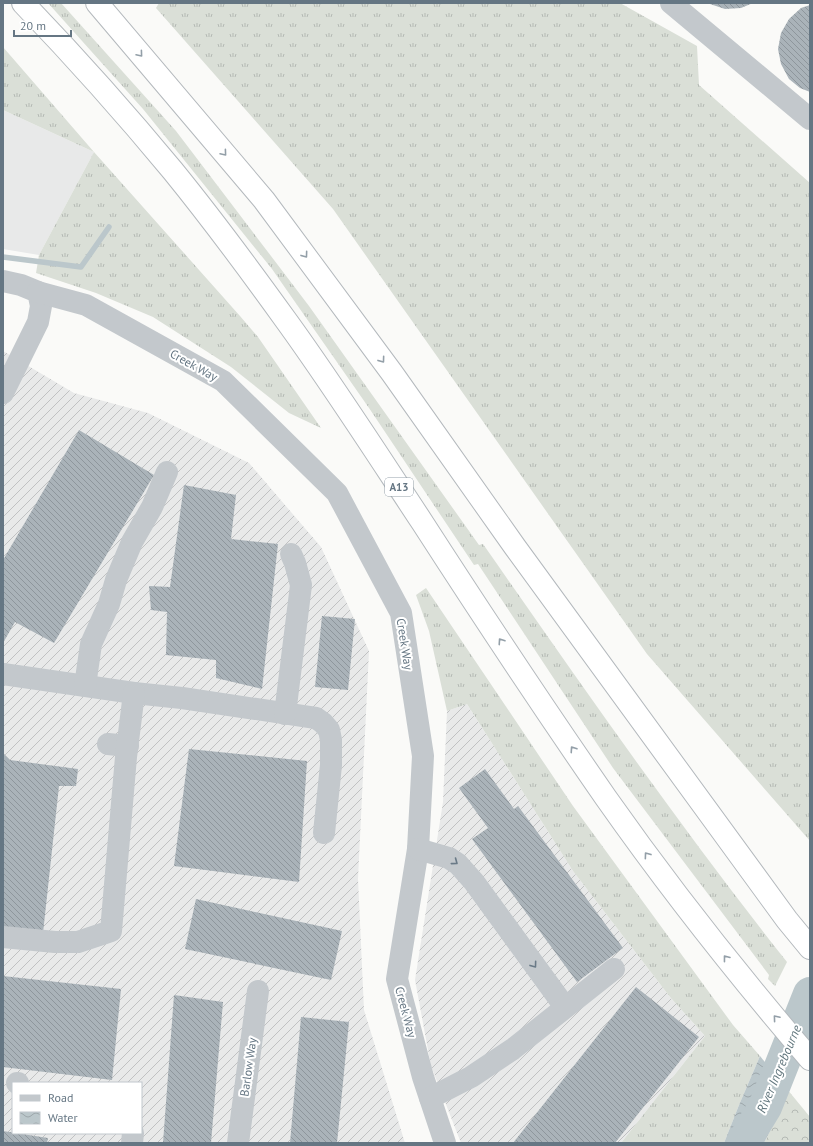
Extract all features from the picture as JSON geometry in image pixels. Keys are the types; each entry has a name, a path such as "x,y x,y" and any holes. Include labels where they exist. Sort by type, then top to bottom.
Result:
{"highway":[{"name":"A13","path":"23,3 99,86 174,172 226,239 286,320 346,406 456,574 606,797 675,894 751,989 810,1059"},
{"path":"97,3 264,200 392,373 515,547 787,920 810,948"}],"street":[{"path":"671,3 810,119"},
{"name":"Creek Way","path":"3,281 86,305 223,381 337,493 401,613 423,756 418,849 397,979 430,1098 445,1143"},
{"path":"3,392 38,322 42,306 38,292"},
{"path":"85,686 91,644 109,604 116,580 132,542 152,507 167,472"},
{"path":"290,714 301,586 296,562 291,554"},
{"path":"3,674 316,718 329,730 331,740 331,765 324,833"},
{"path":"3,937 55,942 78,942 111,931 118,745 134,693"},
{"path":"418,849 449,858 458,864 474,882 565,1007"},
{"path":"430,1098 471,1077 513,1049 614,969"},
{"name":"Barlow Way","path":"238,1143 258,991"}],"shaded area":[{"path":"3,110 94,152 39,255 3,249"},
{"path":"3,351 74,393 148,413 249,463 321,547 369,651 358,879 364,1010 405,1143 3,1143"},
{"path":"467,704 573,871 670,997 705,1036 621,1143 461,1143 431,1066 415,980 443,802 447,711"}],"green space":[{"path":"48,3 61,3 176,131 309,306 479,545 483,544 594,703 670,808 787,962 775,986 768,979 769,975 613,768 478,564 474,565 369,408 272,269 143,109"},
{"path":"159,3 620,3 697,46 699,85 810,183 810,841 647,654 333,209 156,8"},
{"path":"3,47 94,152 3,110"},
{"path":"94,152 258,337 321,428 289,413 231,367 153,317 96,293 36,273 39,255"},
{"path":"426,588 573,806 733,1025 760,1056 724,1143 621,1143 705,1036 670,997 573,871 467,704 447,711 429,631 416,595"},
{"path":"787,1089 810,1117 810,1143 764,1143 784,1102"}],"water":[{"path":"760,1056 787,1089 784,1102 764,1143 724,1143 739,1105"}],"building":[{"path":"707,3 753,3 741,8 725,9"},
{"path":"810,5 810,92 800,88 789,79 781,64 778,49 781,33 789,19 801,8"},
{"path":"79,430 154,475 54,643 15,622 3,643 3,560"},
{"path":"184,485 236,495 231,539 278,544 262,689 216,678 216,660 166,655 167,612 151,610 149,586 170,587"},
{"path":"322,616 355,619 348,690 315,687"},
{"path":"189,749 307,761 299,882 174,866"},
{"path":"3,753 10,760 78,769 76,786 59,786 43,933 3,928"},
{"path":"485,769 514,809 518,806 623,948 577,982 472,839 488,828 459,788"},
{"path":"196,899 342,931 331,980 185,949"},
{"path":"3,976 121,989 112,1080 3,1067"},
{"path":"636,987 699,1037 615,1143 513,1143"},
{"path":"174,995 223,1002 211,1143 163,1143"},
{"path":"301,1017 349,1022 337,1143 290,1143"},
{"path":"3,1131 12,1132 12,1134 48,1138 47,1143 3,1143"}],"waterway":[{"path":"3,257 81,267 109,227"},
{"name":"River Ingrebourne","path":"743,1143 765,1107 810,994"}]}
